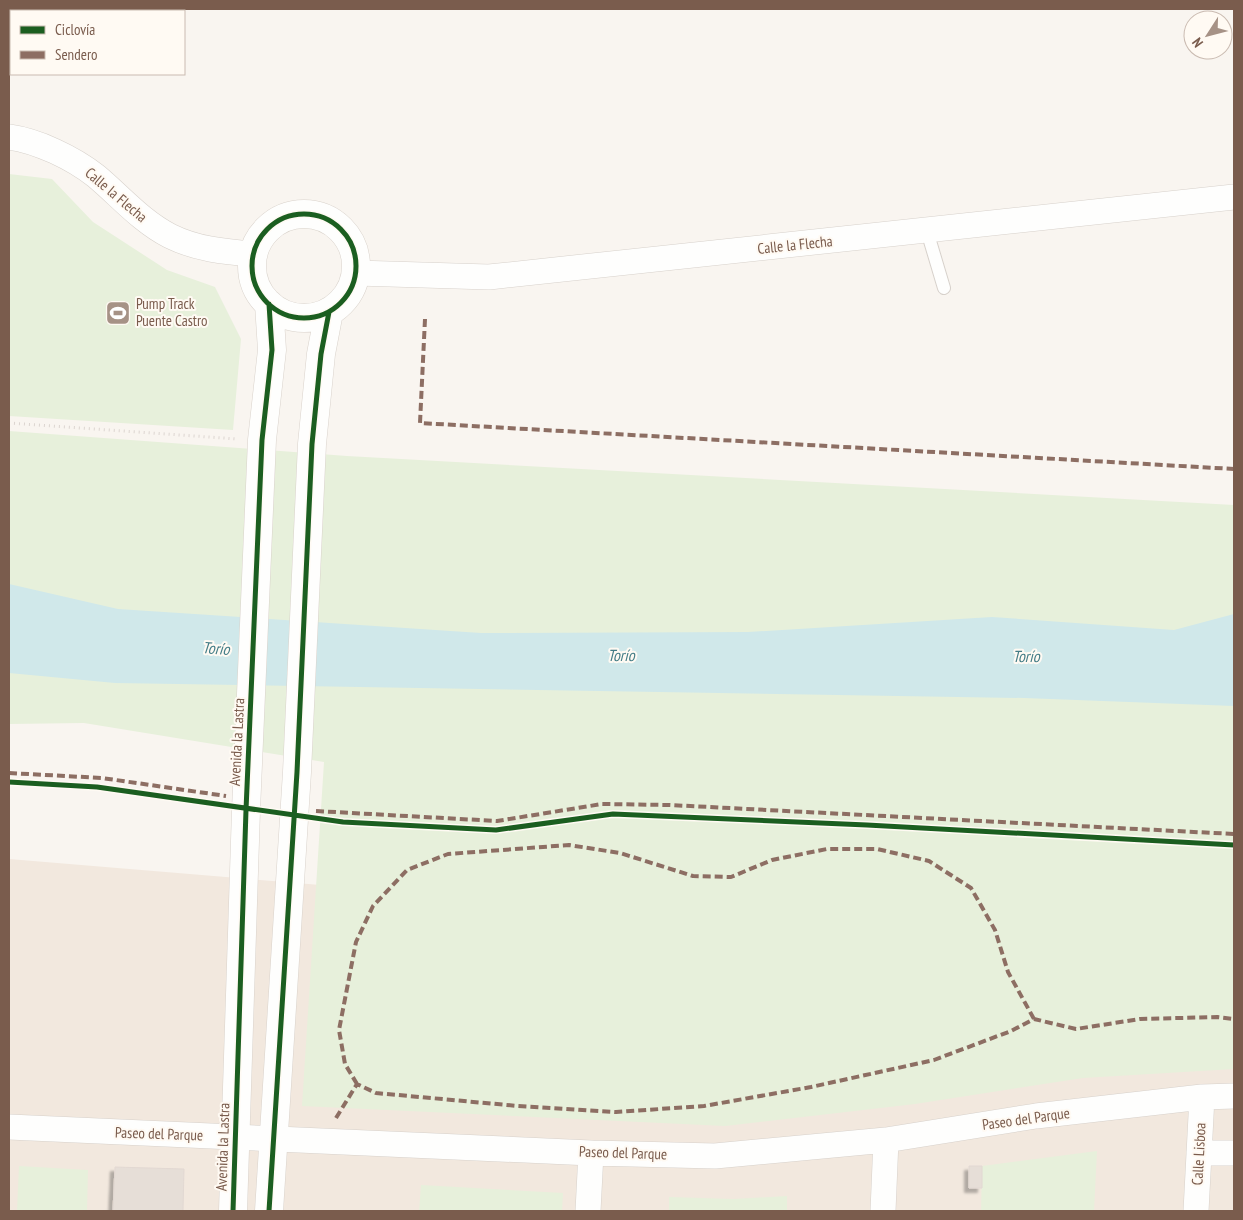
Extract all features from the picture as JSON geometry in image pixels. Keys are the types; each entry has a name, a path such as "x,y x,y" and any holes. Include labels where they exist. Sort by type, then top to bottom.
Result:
{"main road":[{"path":"294,214 321,216 334,223 352,245 356,259 356,273 351,289 342,302 329,312 314,317 298,318 282,313 269,304 260,294 254,281 253,254 259,239 268,227 280,219 294,214"},
{"name":"Avenida la Lastra","path":"233,1211 248,775 252,439 272,350 269,304"},
{"path":"269,1211 272,1138 297,772 312,444 321,354 329,312"}],"street":[{"name":"Calle la Flecha","path":"9,137 45,148 76,162 102,181 132,211 171,237 212,250 253,254"},
{"name":"Calle la Flecha","path":"356,273 489,277 1234,197"},
{"name":"Paseo del Parque","path":"9,1127 591,1153 715,1156 886,1140 1036,1116 1202,1097 1234,1096"},
{"name":"Calle Lisboa","path":"1196,1211 1202,1097"},
{"path":"883,1211 886,1140"},
{"path":"1199,1153 1234,1152"},
{"path":"588,1211 591,1153"}],"lane":[{"path":"927,231 944,288"}],"path":[{"path":"9,423 252,439"}],"shaded area":[{"path":"9,859 1234,961 1234,1211 9,1211"}],"green space":[{"name":"Pump Track Puente Castro","path":"9,174 52,179 93,222 167,270 215,287 241,339 233,430 9,416"},
{"path":"9,431 347,456 1234,505 1234,1069 1083,1078 915,1104 725,1126 302,1106 324,762 84,723 9,724"},
{"path":"1097,1151 1094,1211 981,1211 982,1166"},
{"path":"19,1166 88,1170 87,1211 17,1211"},
{"path":"421,1185 563,1193 562,1211 419,1211"},
{"path":"787,1196 787,1211 669,1211 669,1197 733,1199"}],"water":[{"name":"Torío","path":"9,584 118,609 481,633 748,632 992,617 1174,630 1234,614 1234,706 1024,698 115,683 9,673"}],"building":[{"path":"969,1166 982,1166 982,1188 969,1188"},
{"path":"115,1167 184,1169 183,1211 113,1211"}],"marked path":[{"path":"425,319 420,423 1234,469"},
{"path":"9,773 102,778 226,796"},
{"path":"316,811 497,821 602,804 670,805 1234,834"},
{"path":"357,1084 345,1064 339,1030 356,942 373,906 407,870 448,854 569,845 620,853 693,876 731,877 772,860 827,849 877,849 929,861 971,888 995,930 1008,972 1034,1019"},
{"path":"336,1118 357,1084 376,1093 518,1106 616,1112 704,1106 811,1087 934,1060 1011,1031 1034,1019 1076,1029 1140,1019 1217,1017 1234,1019"}],"cycle path":[{"path":"304,214 324,218 341,229 352,246 356,266 352,286 341,303 324,314 304,318 284,314 267,303 256,286 252,266 256,246 267,229 284,218 304,214"},
{"path":"233,1211 246,810 262,440 272,350 269,304"},
{"path":"269,1211 297,772 312,444 321,354 329,312"},
{"path":"9,782 97,787 343,822 496,830 613,814 867,825 1234,845"}],"place":[{"name":"Pump Track Puente Castro","path":"118,313"}]}
